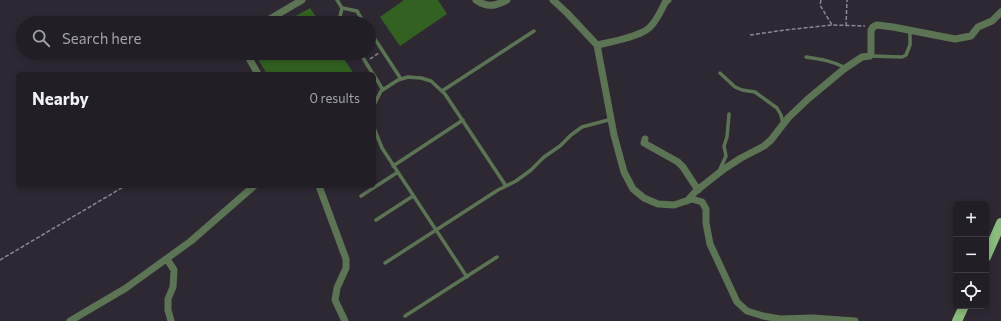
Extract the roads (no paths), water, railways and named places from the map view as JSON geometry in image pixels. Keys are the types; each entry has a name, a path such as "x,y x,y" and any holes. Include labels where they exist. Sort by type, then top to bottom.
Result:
{"main road":[{"path":"989,250 1001,223"},
{"path":"957,321 963,309"}],"street":[{"path":"275,16 302,0"},
{"path":"476,0 487,6 498,5 507,0"},
{"path":"553,0 597,45 624,172 633,189 644,198 658,204 674,205 692,199 702,202 706,209 706,223 710,244 737,302 747,311 782,320 813,318 855,321"},
{"path":"597,45 620,40 646,30 650,27 668,0"},
{"path":"686,201 718,174 741,158 764,146 808,99 846,68 862,57 870,56 871,30 873,27 877,25 946,38 966,38 974,33 978,27 992,21 1001,12"},
{"path":"250,60 257,72"},
{"path":"645,139 644,143 678,162 698,190"},
{"path":"70,321 126,288 192,241 252,188"},
{"path":"320,188 346,259 346,268 336,288 335,300 345,321"},
{"path":"167,259 174,270 173,287 168,299 168,310 171,321"}],"lane":[{"path":"337,0 342,8 341,16"},
{"path":"342,8 357,11 360,16"},
{"path":"870,56 902,57 906,55 910,45 910,30"},
{"path":"442,91 534,31"},
{"path":"376,41 401,79"},
{"path":"806,57 824,59 846,68"},
{"path":"364,60 372,72"},
{"path":"720,73 736,87 742,90 754,92 777,108 781,115 783,124"},
{"path":"376,99 390,84 401,79 408,77 421,78 431,81 442,91 463,120 506,186"},
{"path":"376,78 383,90"},
{"path":"718,174 726,156 724,146 727,137 729,114"},
{"path":"385,263 516,181 582,127 612,119"},
{"path":"394,166 463,120"},
{"path":"376,133 382,148 467,277"},
{"path":"376,186 398,172"},
{"path":"361,196 373,188"},
{"path":"376,220 413,196"},
{"path":"405,316 497,257"}]}
